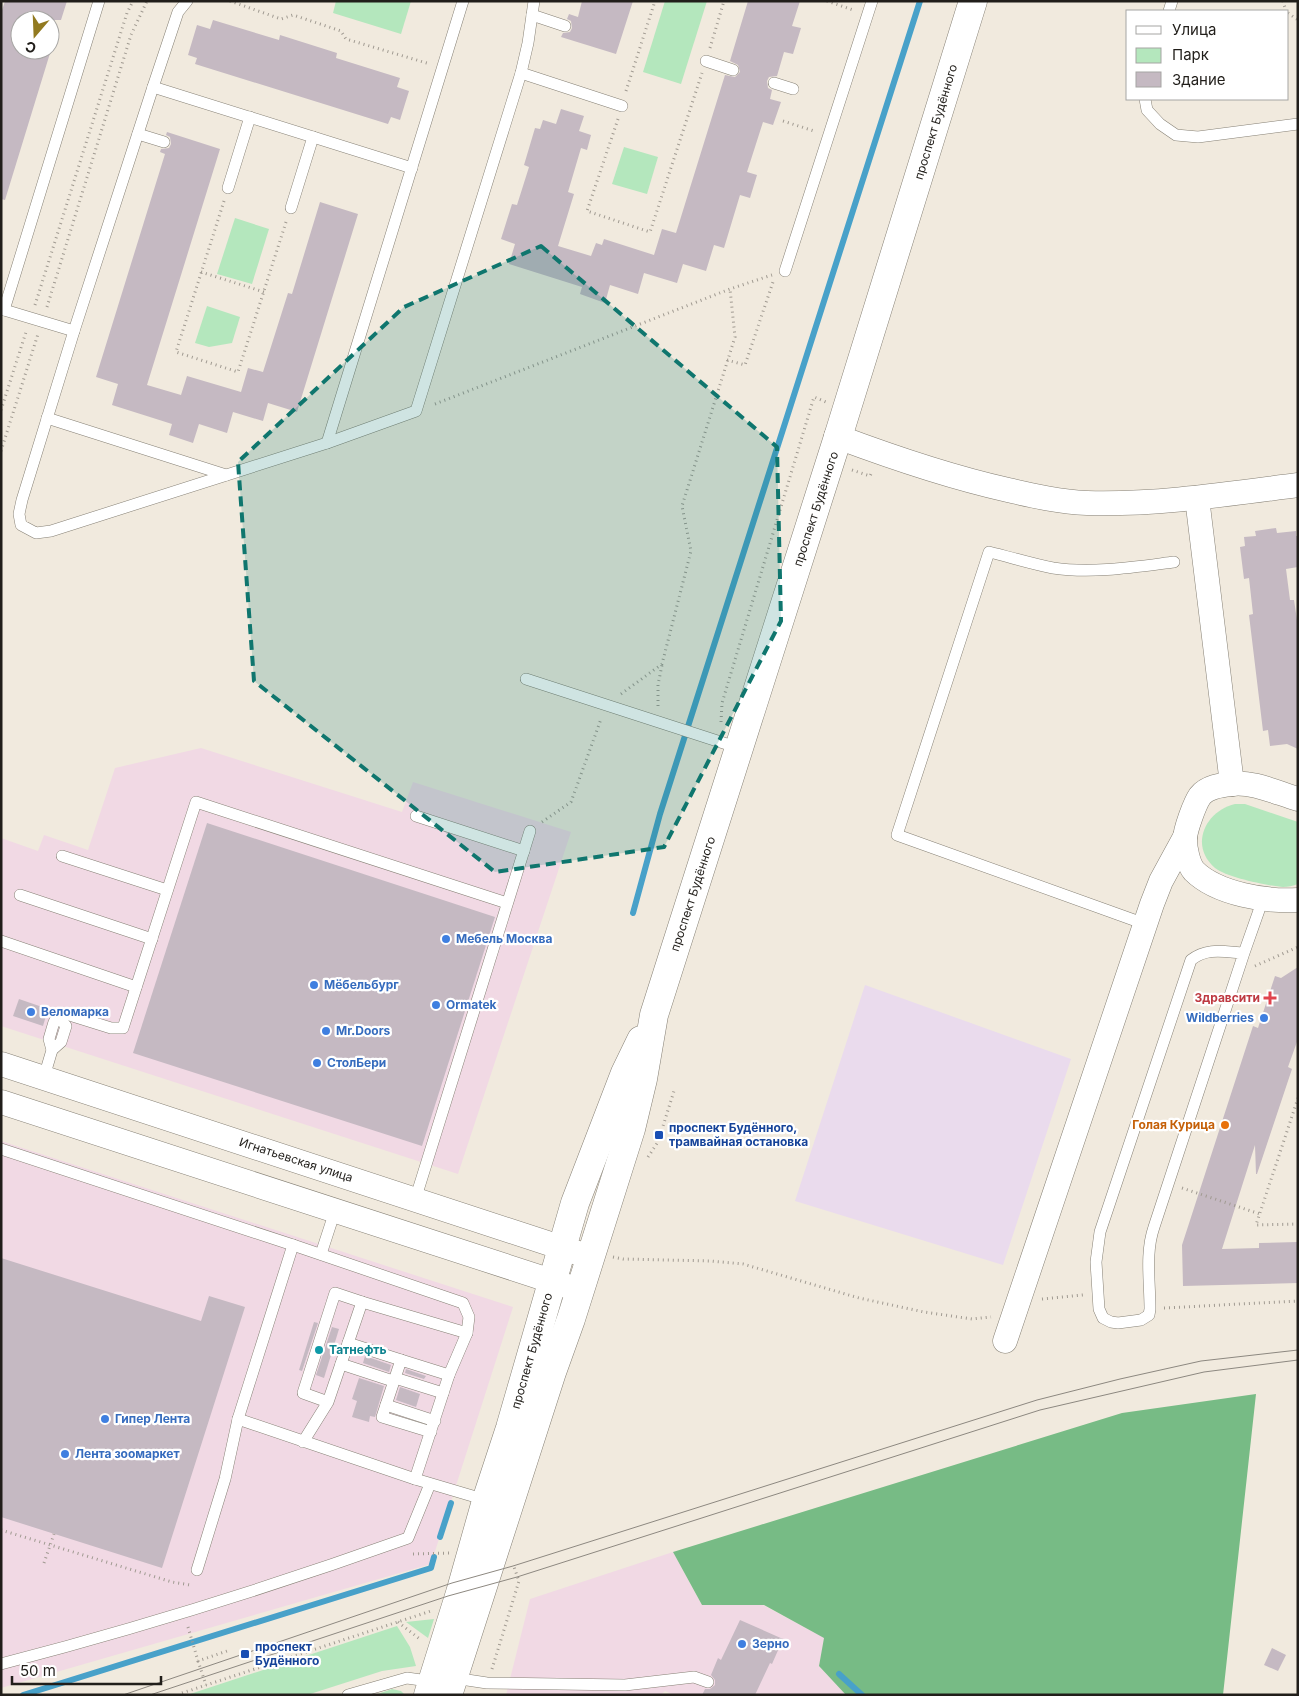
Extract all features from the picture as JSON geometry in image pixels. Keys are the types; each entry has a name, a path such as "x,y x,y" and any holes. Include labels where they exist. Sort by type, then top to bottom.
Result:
{"main road":[{"name":"проспект Будённого","path":"440,1687 510,1501 580,1290 600,1257 643,1079 654,1015 730,745 838,437 973,1"},
{"name":"проспект Будённого","path":"440,1687 462,1586 575,1203 625,1073 654,1015"}],"street":[{"path":"838,437 954,476 1040,497 1086,503 1147,502 1197,498 1298,485"},
{"path":"1197,498 1232,784"},
{"path":"1005,1341 1145,924 1161,881 1184,837 1201,796 1211,788 1232,784 1256,786 1298,799"},
{"path":"1184,837 1192,869 1206,880 1226,889 1263,899 1298,900"},
{"name":"Игнатьевская улица","path":"1,1064 86,1090 561,1248 600,1257"},
{"path":"75,1126 86,1090"},
{"path":"1,1102 580,1290"}],"lane":[{"path":"74,331 2,309 100,1"},
{"path":"187,1 178,12 152,86 74,331 19,514 21,525 36,533 52,531 327,443 416,411 521,74 534,1"},
{"path":"327,443 463,1"},
{"path":"785,271 872,1"},
{"path":"532,15 565,26"},
{"path":"706,61 733,70"},
{"path":"521,74 622,106"},
{"path":"774,83 793,89"},
{"path":"152,86 412,168"},
{"path":"1145,100 1148,110 1160,124 1176,135 1198,137 1298,124"},
{"path":"228,188 250,117"},
{"path":"138,134 164,142"},
{"path":"291,208 314,137"},
{"path":"47,418 226,475"},
{"path":"1145,924 896,835 989,552 1054,568 1089,570 1174,562"},
{"path":"526,679 730,745"},
{"path":"44,1078 52,1050 49,1038 54,1022 61,1020 63,1013 111,1028 123,1028 196,802 507,903"},
{"path":"416,816 524,851"},
{"path":"415,1200 530,831"},
{"path":"62,856 168,890"},
{"path":"20,895 152,939"},
{"path":"1244,953 1209,951 1199,954 1192,960 1100,1232 1096,1262 1099,1294 1098,1309 1104,1318 1111,1322 1141,1320 1149,1315 1150,1238 1263,899"},
{"path":"1,941 136,987"},
{"path":"1,1149 321,1254 463,1303 470,1317 467,1333 449,1375 415,1479"},
{"path":"321,1254 335,1211"},
{"path":"197,1570 225,1479 238,1419 293,1245"},
{"path":"328,1402 302,1393 336,1292 362,1302 467,1333"},
{"path":"303,1442 328,1402 362,1302"},
{"path":"348,1343 449,1375"},
{"path":"400,1360 382,1416 433,1427"},
{"path":"341,1364 443,1393"},
{"path":"238,1419 486,1501"},
{"path":"1,1664 98,1639 216,1603 408,1538 430,1484"},
{"path":"348,1695 407,1678 421,1680 440,1687 487,1683 625,1685 694,1677 708,1682"}],"path":[{"path":"1,410 127,13 133,1"},
{"path":"1,451 131,35 147,1"},
{"path":"230,1 281,19 293,16 301,18 341,31 346,39 442,68"},
{"path":"655,1 587,212 650,232 724,1"},
{"path":"827,1 868,15"},
{"path":"783,121 829,136"},
{"path":"228,188 176,352 238,372 291,208"},
{"path":"201,272 264,292"},
{"path":"416,411 730,288 776,273 745,365 727,360"},
{"path":"658,722 658,686 662,664 692,551 682,506 734,337 730,288"},
{"path":"730,745 722,703 814,397"},
{"path":"530,831 571,802 606,705 662,664"},
{"path":"1298,1098 1296,1112 1256,1225 1298,1224"},
{"path":"1176,1186 1260,1214"},
{"path":"600,1257 711,1260 743,1264 859,1298 924,1312 972,1319 987,1318 995,1315 999,1302 1099,1294"},
{"path":"1150,1309 1298,1302"},
{"path":"1,1530 172,1582 191,1585"},
{"path":"44,1563 54,1534"},
{"path":"490,1676 519,1581"},
{"path":"182,1693 438,1608"},
{"path":"398,1622 421,1640"},
{"path":"189,1632 206,1685"},
{"path":"198,1661 230,1650"}],"highlighted area":[{"path":"541,246 777,447 781,621 664,847 495,872 254,681 238,462 404,307"}],"shaded area":[{"path":"201,748 402,812 413,782 571,832 458,1174 1,1026 1,838 38,851 44,835 88,850 115,768"},
{"path":"865,985 1071,1059 1003,1265 795,1201"},
{"path":"1,1141 513,1307 431,1564 1,1688"},
{"path":"673,1552 702,1605 763,1605 825,1638 819,1666 846,1695 674,1695 665,1691 661,1695 506,1695 530,1599"}],"green space":[{"path":"336,1 411,1 401,34 333,13"},
{"path":"665,1 707,1 681,84 643,72"},
{"path":"624,147 658,157 647,194 612,184"},
{"path":"235,218 269,229 252,284 217,274"},
{"path":"207,306 240,317 232,343 209,347 195,343"},
{"path":"1235,804 1245,804 1298,822 1298,884 1283,887 1228,875 1215,868 1207,859 1203,850 1204,830 1216,814 1224,808"},
{"path":"1256,1394 1223,1695 846,1695 819,1666 824,1638 764,1605 702,1605 673,1552 1122,1413"},
{"path":"434,1619 428,1638 406,1622"},
{"path":"397,1626 410,1647 416,1666 382,1671 307,1695 187,1695"},
{"path":"392,1689 401,1691 405,1695 375,1695"}],"building":[{"path":"5,1 67,1 61,20 60,10 10,10 10,60 48,60 5,200 1,199 1,13"},
{"path":"582,1 633,1 616,54 561,37 563,33 570,32 572,28 571,21 567,19 569,14 578,17"},
{"path":"748,1 800,1 792,26 801,28 793,54 784,52 777,76 769,77 767,81 768,88 772,90 770,99 781,102 773,125 763,122 747,172 757,175 750,198 740,195 724,248 714,245 706,271 683,264 677,283 644,273 638,294 610,285 605,303 580,294 582,287 509,264 515,244 501,239 512,204 517,205 529,167 524,165 535,128 540,129 543,120 556,124 561,109 584,116 579,131 591,135 587,150 581,148 568,192 574,194 558,246 591,256 596,243 602,245 604,239 654,255 662,229 676,233 725,75 735,77 740,72 738,65 730,61"},
{"path":"213,20 279,40 280,35 337,53 336,58 400,78 397,87 409,91 400,120 391,117 388,124 195,64 197,58 188,55 197,25 210,29"},
{"path":"167,132 220,149 147,385 181,395 187,376 241,392 248,368 263,372 288,293 292,294 320,202 358,214 297,412 268,403 263,421 233,412 227,433 199,424 193,443 169,435 172,424 112,405 118,384 96,377 165,154 160,152 161,149 169,148 171,144 170,137 166,135"},
{"path":"1276,528 1277,533 1296,531 1296,536 1298,536 1298,567 1286,569 1290,600 1294,600 1298,627 1298,749 1287,744 1270,746 1268,730 1263,731 1249,615 1253,614 1249,578 1244,579 1240,547 1245,546 1244,537 1256,536 1255,531"},
{"name":"Мёбельбург","path":"207,823 495,917 422,1146 133,1053"},
{"path":"1298,967 1298,1039 1288,1067 1292,1069 1257,1174 1255,1145 1222,1249 1259,1248 1259,1243 1298,1242 1298,1283 1183,1286 1182,1245 1253,1026 1258,1028 1275,976 1281,978"},
{"path":"19,999 48,1009 43,1026 13,1016"},
{"name":"Гипер Лента","path":"1,1258 201,1321 209,1296 245,1307 162,1568 1,1517"},
{"path":"314,1322 318,1323 302,1371 299,1370"},
{"path":"332,1327 339,1329 324,1378 316,1375"},
{"path":"365,1356 391,1365 389,1372 363,1363"},
{"path":"406,1369 426,1376 424,1379 405,1373"},
{"path":"359,1378 384,1386 375,1417 370,1416 369,1422 352,1417 357,1401 352,1399"},
{"path":"400,1387 420,1394 416,1407 396,1400"},
{"path":"740,1620 783,1639 772,1664 770,1663 755,1695 702,1695 705,1689 710,1689 715,1685 715,1680 711,1675 718,1658 721,1660"},
{"path":"1272,1648 1286,1655 1278,1671 1264,1665"}],"waterway":[{"path":"633,913 660,814 920,1"},
{"path":"440,1537 451,1503"},
{"path":"23,1695 431,1568 434,1557"},
{"path":"839,1674 862,1695"}],"tram line":[{"path":"123,1695 452,1583 513,1566 1037,1400 1201,1361 1298,1350"},
{"path":"150,1695 448,1596 517,1577 1040,1410 1204,1372 1298,1360"}],"place":[{"name":"Мебель Москва","path":"446,939"},
{"name":"Мёбельбург","path":"314,985"},
{"name":"Здравсити","path":"1270,998"},
{"name":"Ormatek","path":"436,1005"},
{"name":"Веломарка","path":"31,1012"},
{"name":"Wildberries","path":"1264,1018"},
{"name":"Mr.Doors","path":"326,1031"},
{"name":"СтолБери","path":"317,1063"},
{"name":"Голая Курица","path":"1225,1125"},
{"name":"проспект Будённого, трамвайная остановка","path":"659,1135"},
{"name":"Татнефть","path":"319,1350"},
{"name":"Гипер Лента","path":"105,1419"},
{"name":"Лента зоомаркет","path":"65,1454"},
{"name":"Зерно","path":"742,1644"},
{"name":"проспект Будённого","path":"245,1654"}]}
